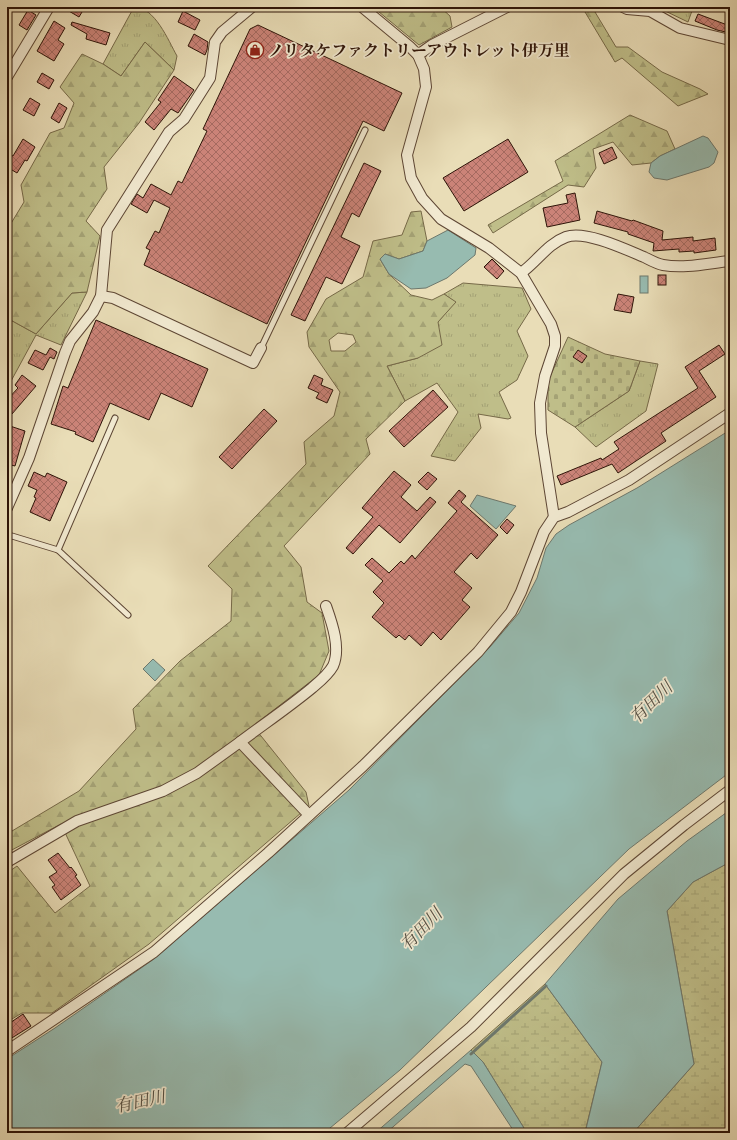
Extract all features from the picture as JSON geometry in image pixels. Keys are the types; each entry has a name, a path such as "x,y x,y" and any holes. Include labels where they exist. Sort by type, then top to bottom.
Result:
{"street":[{"path":"7,77 49,7"},
{"path":"7,508 29,458 65,353 70,342 93,312 101,296 107,230 169,132 184,119 210,78 215,42 222,32 252,7"},
{"path":"362,7 409,46 418,55 424,69 426,87 407,155 411,178 422,198 441,219 489,248 521,273 551,324 555,336 555,346 545,376 540,403 541,433 554,517"},
{"path":"418,55 432,45 507,7"},
{"path":"623,7 627,9 650,11 680,28 730,40"},
{"path":"521,273 531,266 544,251 567,236 581,236 613,244 662,265 675,266 730,261"},
{"path":"101,296 113,298 253,363 260,348"},
{"path":"7,1051 154,952 268,854 363,766 478,652 511,612 521,592 544,532 554,517 568,512 629,480 728,415"},
{"path":"7,862 77,821 163,791 197,773 303,695 325,677 333,666 335,632 326,606"},
{"path":"240,742 309,815"},
{"path":"347,1133 471,1027 624,874 730,790"}],"lane":[{"path":"260,348 365,130"},
{"path":"58,550 115,418"},
{"path":"12,536 58,550 128,614"}],"green space":[{"path":"134,7 142,8 148,12 165,33 177,56 174,70 145,42 121,76 103,64"},
{"path":"373,7 440,7 450,16 452,27 419,45"},
{"path":"582,7 592,7 616,47 628,47 662,72 708,94 678,106 622,58 615,62"},
{"path":"647,7 721,7 720,10 693,8 688,22 661,9"},
{"path":"145,42 174,70 139,123 104,167 107,189 86,221 100,236 87,292 72,293 36,334 7,318 7,230 24,202 21,185 50,133 64,128 74,103 60,87 82,54 103,64 121,76"},
{"path":"630,115 667,131 675,149 660,156 651,163 632,165 613,142 593,149 596,168 584,187 568,185 493,233 488,225 563,181 555,161"},
{"path":"421,211 427,241 423,251 399,259 385,254 380,259 389,274 411,295 432,300 444,294 456,302 438,322 442,345 418,358 387,366 405,401 366,439 370,454 284,546 301,567 307,602 322,613 329,651 319,675 253,726 306,792 309,806 149,944 52,1013 22,1013 7,1022 7,873 17,866 55,913 90,886 61,824 8,852 7,834 79,791 136,729 133,709 180,661 231,621 232,589 208,566 306,464 304,442 334,416 340,392 309,347 307,332 326,299 363,277 373,241 402,235 411,212","holes":["338,333 353,335 356,342 345,351 331,351 329,340"]},
{"path":"463,283 522,288 531,309 517,331 528,356 517,380 499,392 511,418 508,419 478,414 481,428 455,461 431,456 458,412 437,383 405,401 387,366 418,358 438,322 455,302 444,294"},
{"path":"87,292 61,345 36,335 10,383 7,381 7,318 36,334 72,293"},
{"path":"568,337 605,354 640,361 629,391 575,427 548,410 548,381"},
{"path":"640,361 658,364 646,411 596,447 575,427 629,391"},
{"path":"730,862 730,1133 633,1133 694,1064 667,911 693,882"},
{"path":"545,984 602,1062 586,1128 590,1133 527,1133 483,1062 471,1050"}],"water":[{"path":"703,136 708,138 718,152 714,163 709,167 667,180 654,178 649,172 651,163 660,156"},
{"path":"448,230 476,248 475,255 447,278 426,288 411,289 389,274 380,259 385,254 399,259 423,251 427,241"},
{"path":"640,276 648,276 648,293 640,293"},
{"name":"有田川","path":"730,430 730,772 629,849 400,1070 324,1133 7,1133 7,1059 55,1028 154,959 349,790 490,647 519,613 537,578 546,548 556,534 569,525 637,488"},
{"path":"477,495 516,506 496,529 470,506"},
{"path":"153,659 165,670 155,681 143,669"},
{"path":"730,810 730,862 693,882 667,911 694,1064 633,1133 590,1133 586,1129 602,1062 545,984 618,899 687,841"},
{"path":"471,1050 483,1062 527,1133 515,1133 471,1066 465,1064 386,1133 375,1133"}],"building":[{"path":"62,7 85,7 79,17"},
{"path":"28,10 36,15 27,30 19,25"},
{"path":"183,11 200,20 195,30 178,22"},
{"path":"698,14 730,26 730,33 717,30 695,21"},
{"path":"54,21 65,28 58,40 64,44 54,61 37,51"},
{"path":"72,22 110,33 106,45 86,39 87,34 71,25"},
{"path":"258,25 402,93 384,131 363,121 267,324 144,265 150,250 146,248 155,231 159,233 170,208 154,200 147,213 131,204 137,194 143,198 151,184 171,195 178,181 182,183 207,131 203,129 250,29"},
{"path":"194,34 208,42 205,55 188,46"},
{"path":"42,73 54,80 49,89 37,82"},
{"path":"174,76 194,90 178,113 171,109 154,130 145,122 161,102 158,100"},
{"path":"30,98 40,104 34,116 23,110"},
{"path":"59,103 67,108 59,123 51,118"},
{"path":"23,139 35,147 27,161 25,160 17,173 7,167 7,153 13,156"},
{"path":"508,139 528,172 464,211 443,178"},
{"path":"612,147 617,158 604,164 599,153"},
{"path":"364,163 381,171 359,217 352,213 341,237 360,246 342,284 326,277 305,321 291,315"},
{"path":"575,193 580,220 547,227 543,208 568,203 566,195"},
{"path":"597,211 632,221 633,220 663,231 662,240 693,237 693,241 715,238 716,250 694,253 694,251 679,252 679,249 653,251 654,243 628,234 628,232 594,223"},
{"path":"492,259 504,271 497,279 484,267"},
{"path":"658,275 666,275 666,285 658,285"},
{"path":"618,294 634,297 631,313 614,310"},
{"path":"96,320 208,369 192,407 161,393 149,420 110,403 93,442 75,434 76,432 51,424 63,386 68,388"},
{"path":"719,345 725,354 699,371 716,397 661,433 666,441 618,473 612,464 561,485 557,476 601,458 602,460 619,449 614,442 698,388 685,367"},
{"path":"50,348 57,352 54,359 50,357 43,370 28,363 35,350 46,355"},
{"path":"578,350 587,356 582,363 573,357"},
{"path":"22,375 36,386 12,414 7,410 7,400 18,388 15,385"},
{"path":"314,375 323,379 321,385 333,390 327,403 316,398 319,393 308,388"},
{"path":"433,390 448,407 404,447 389,431"},
{"path":"264,409 277,421 232,469 219,457"},
{"path":"7,425 25,431 15,466 7,464"},
{"path":"394,471 411,485 401,497 417,511 430,497 436,502 400,543 379,525 353,554 346,548 373,517 362,508"},
{"path":"34,472 45,477 47,473 67,482 50,521 30,512 36,498 34,497 37,490 28,486"},
{"path":"428,472 437,479 427,490 418,482"},
{"path":"459,490 466,496 461,502 498,535 477,559 471,553 454,572 472,588 462,600 470,607 441,640 433,632 421,646 409,635 405,640 399,635 396,638 372,617 384,603 373,592 383,581 365,565 372,558 389,573 401,561 404,564 412,555 415,559 457,511 448,503"},
{"path":"507,519 514,525 507,534 500,527"},
{"path":"58,853 77,875 75,876 81,885 61,900 52,887 55,885 49,877 57,872 48,860"},
{"path":"23,1014 31,1026 7,1041 7,1025"}],"waterway":[{"path":"471,1054 546,986"}],"place":[{"name":"ノリタケファクトリーアウトレット伊万里","path":"255,50"}]}
